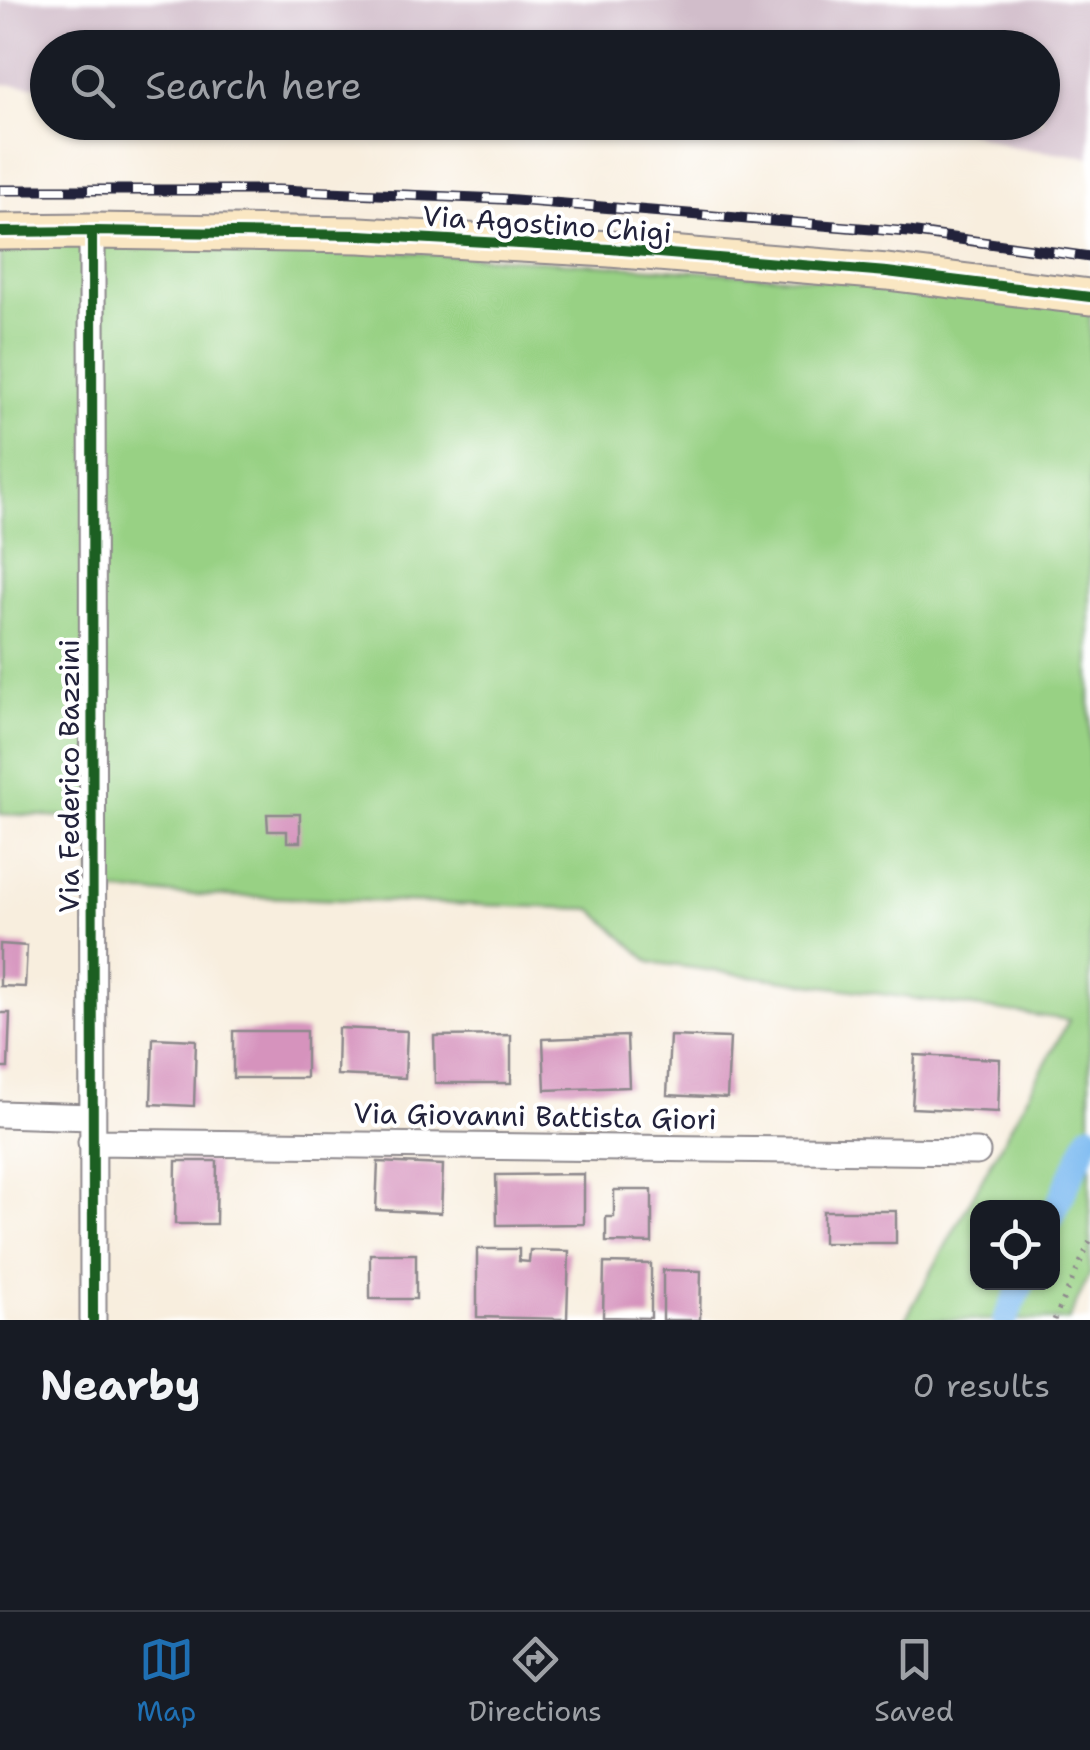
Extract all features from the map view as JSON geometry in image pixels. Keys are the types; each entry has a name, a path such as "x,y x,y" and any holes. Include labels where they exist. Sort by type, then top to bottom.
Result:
{"street":[{"name":"Via Federico Bazzini","path":"92,231 93,1320"},
{"name":"Via Agostino Chigi","path":"0,232 360,235 610,249 886,272 1090,296"},
{"name":"Via Giovanni Battista Giori","path":"0,1114 92,1129 977,1152"}],"path":[{"path":"1054,1320 1090,1241"}],"shaded area":[{"path":"0,0 1090,0 1090,157 1010,147 991,140 1060,140 1060,30 30,30 30,86 0,84"}],"green space":[{"path":"92,231 1090,297 1090,1273 1069,1320 905,1320 970,1201 970,1290 1060,1290 1060,1200 971,1200 1069,1020 650,962 592,909 92,891 92,818 0,814 0,232"}],"building":[{"path":"267,814 300,814 300,842 287,842 287,831 268,831"},
{"path":"0,944 27,946 25,987 0,986"},
{"path":"0,1013 10,1013 8,1068 0,1068"},
{"path":"338,1028 407,1031 405,1078 337,1075"},
{"path":"233,1031 306,1031 306,1078 233,1078"},
{"path":"511,1035 511,1083 435,1083 434,1036"},
{"path":"627,1036 629,1087 545,1090 543,1039"},
{"path":"670,1036 730,1038 727,1098 667,1095"},
{"path":"153,1038 196,1040 194,1106 151,1104"},
{"path":"915,1055 1000,1059 998,1112 912,1108"},
{"path":"176,1161 217,1161 216,1224 175,1224"},
{"path":"378,1162 443,1165 441,1213 376,1210"},
{"path":"584,1174 584,1224 497,1225 496,1175"},
{"path":"614,1190 652,1190 652,1243 606,1242 606,1217 614,1217"},
{"path":"823,1211 896,1211 896,1243 823,1243"},
{"path":"477,1249 519,1249 519,1261 529,1262 530,1250 569,1251 567,1319 477,1317"},
{"path":"370,1254 416,1254 416,1299 370,1299"},
{"path":"604,1263 651,1264 651,1318 603,1317"},
{"path":"663,1270 701,1271 700,1320 663,1320"}],"waterway":[{"path":"1060,1200 1090,1135"},
{"path":"1005,1320 1019,1290"}],"railway":[{"path":"0,190 278,190 503,199 909,232 1090,257"}],"cycle path":[{"path":"92,231 93,1320"},
{"path":"0,232 360,235 610,249 887,272 1090,297"}]}
